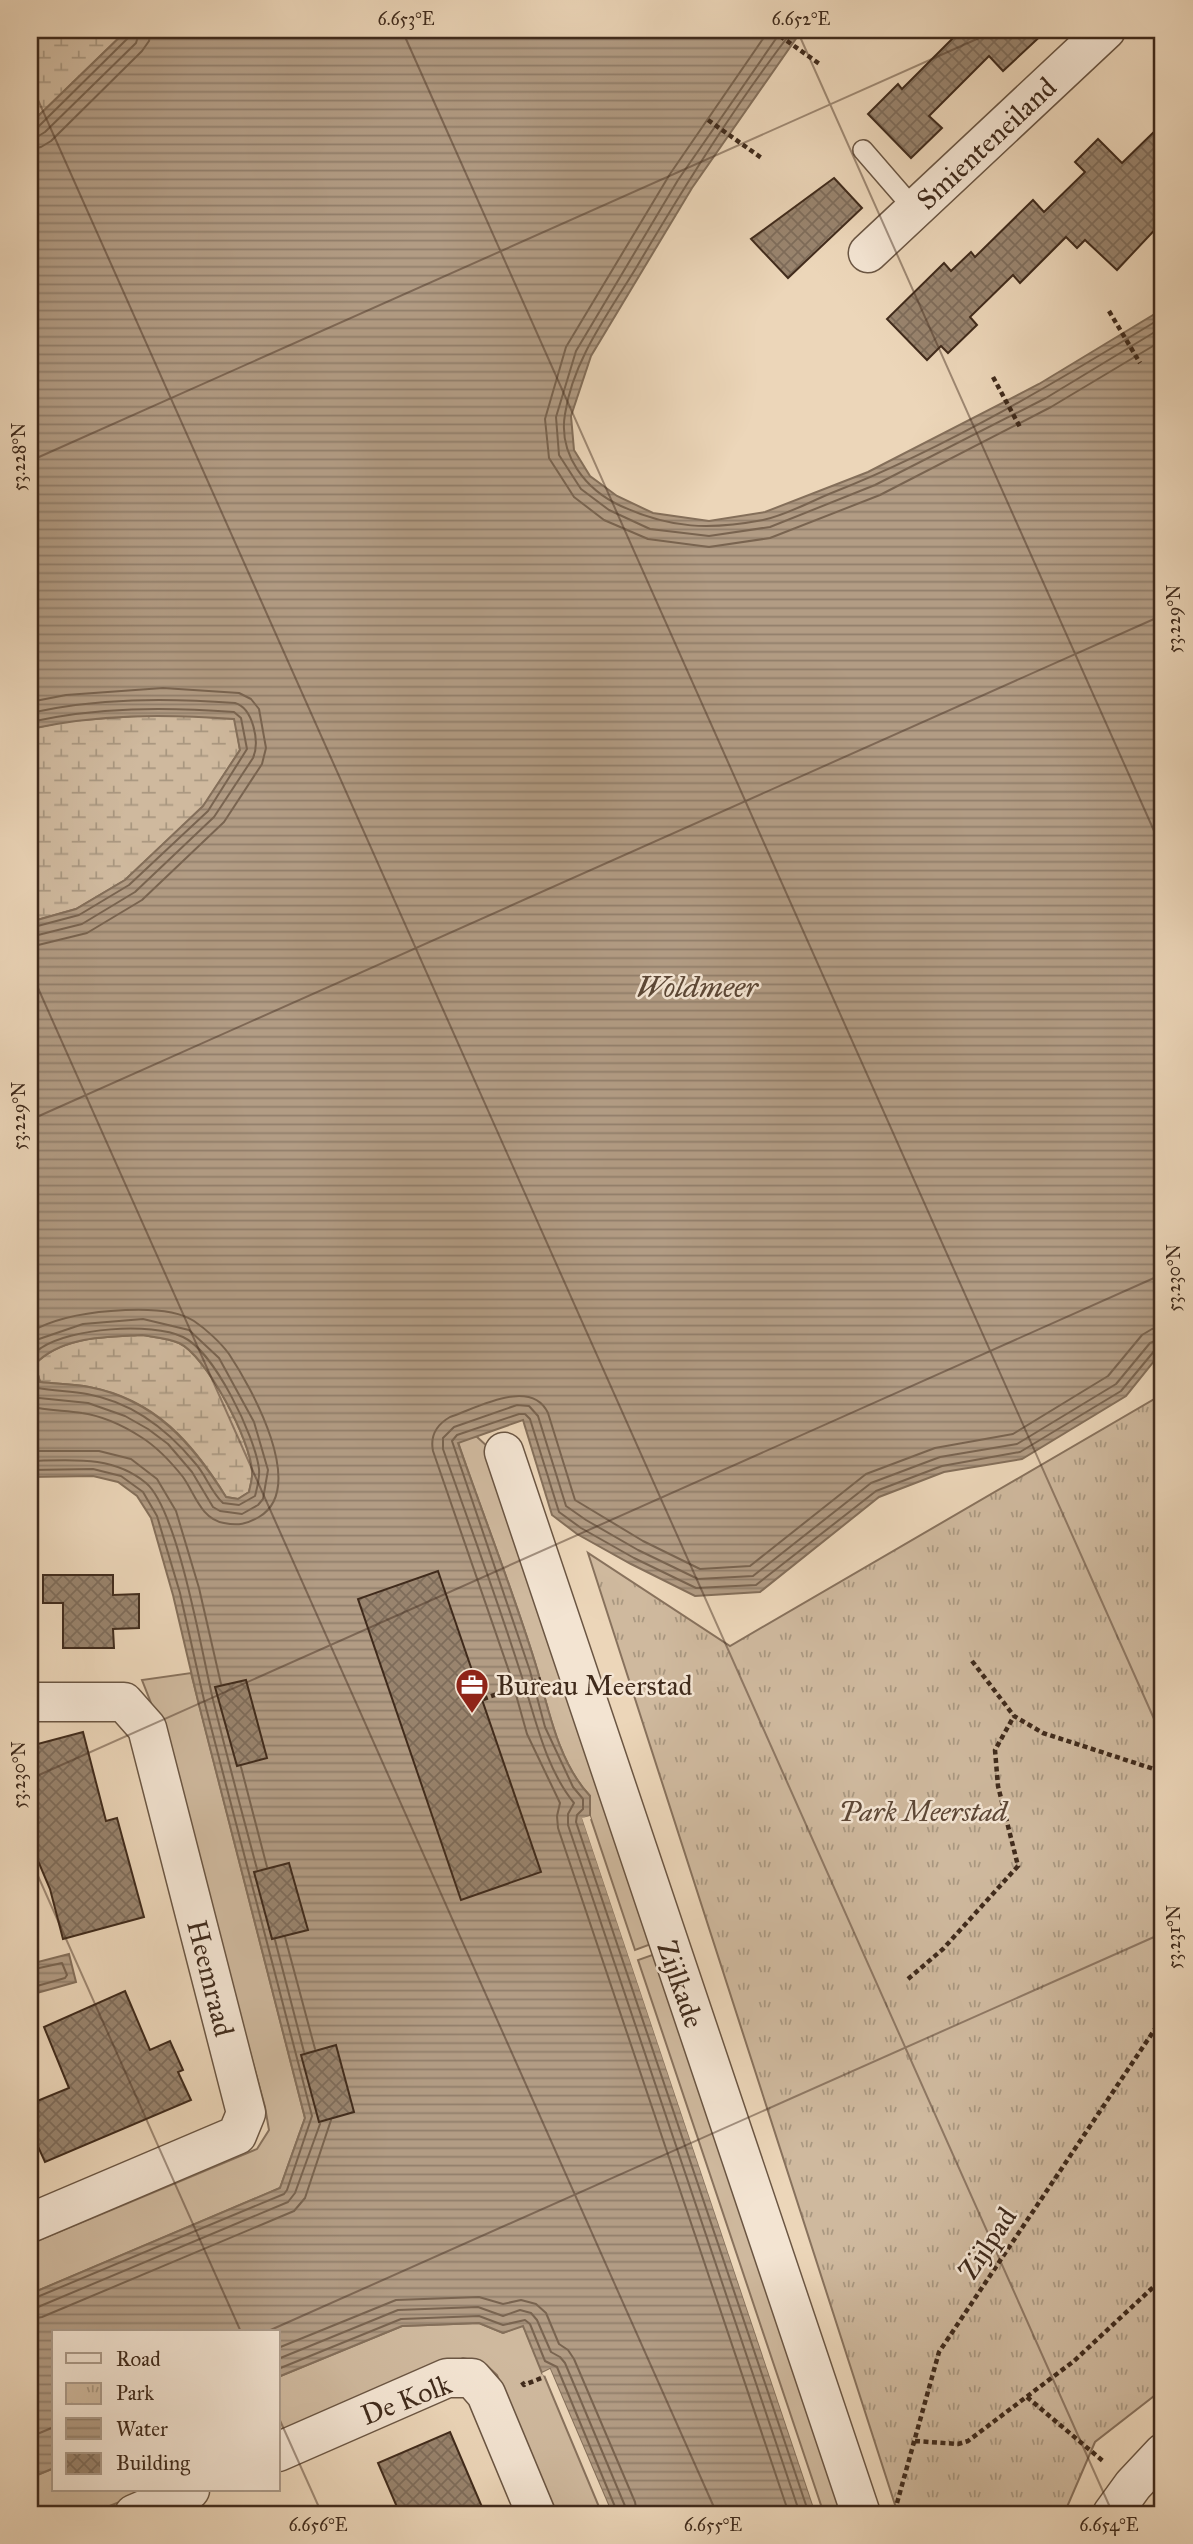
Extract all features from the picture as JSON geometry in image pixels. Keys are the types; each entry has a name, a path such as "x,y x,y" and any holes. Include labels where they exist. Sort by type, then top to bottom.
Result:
{"street":[{"name":"Smienteneiland","path":"868,253 1104,30"},
{"name":"Zijlkade","path":"504,1452 879,2511"},
{"name":"Heemraad","path":"30,1702 124,1702 147,1728 246,2113 237,2135 30,2223"},
{"name":"De Kolk","path":"280,2451 447,2378 472,2378 486,2395 536,2514"},
{"path":"1112,2514 1133,2485 1163,2453"},
{"path":"134,2514 185,2492"}],"lane":[{"path":"863,150 915,209"}],"path":[{"path":"773,32 821,65"},
{"path":"708,120 763,159"},
{"path":"1109,311 1140,363"},
{"path":"993,377 1021,429"},
{"path":"972,1661 1014,1716 1043,1733 1163,1772"},
{"path":"483,1699 539,1680"},
{"path":"908,1979 943,1949 1018,1866 998,1787 995,1750 1014,1716"},
{"name":"Zijlpad","path":"879,2511 915,2441 939,2352 1163,2017"},
{"path":"915,2441 958,2444 968,2441 1074,2361 1163,2278"},
{"path":"1027,2397 1108,2466"}],"green space":[{"path":"30,30 127,30 30,124"},
{"path":"165,714 235,719 240,750 203,807 125,880 76,909 30,922 30,729 68,721"},
{"path":"142,1335 179,1343 202,1364 214,1381 236,1420 250,1457 252,1479 249,1492 238,1499 226,1497 186,1442 153,1413 112,1393 83,1386 40,1382 35,1364 58,1348 85,1340"},
{"name":"Park Meerstad","path":"1163,1394 1163,2389 1095,2442 1064,2514 898,2514 588,1553 730,1646"},
{"path":"476,1436 488,1447 654,1943 635,1950 590,1816 590,1796 570,1768 556,1736 519,1612 458,1442"},
{"path":"191,1673 305,2118 280,2188 30,2294 30,2244 257,2149 269,2130 162,1731 142,1680"},
{"path":"658,1953 845,2514 824,2514 638,1960"},
{"path":"479,2323 503,2333 523,2325 602,2514 555,2514 497,2375 484,2363 463,2358 280,2435 280,2376 402,2326"},
{"path":"52,2469 52,2492 144,2492 90,2514 30,2514 30,2478"}],"water":[{"name":"Woldmeer","path":"127,30 802,30 692,188 591,356 571,416 574,450 590,476 617,496 653,513 709,521 765,512 868,472 1039,384 1163,309 1163,1350 1126,1396 1022,1459 944,1472 879,1497 760,1592 695,1596 577,1534 552,1515 523,1420 458,1443 519,1612 556,1736 570,1768 590,1796 590,1816 583,1819 816,2514 612,2514 550,2369 542,2373 523,2326 503,2333 479,2323 402,2326 280,2376 280,2330 52,2330 52,2469 30,2478 30,2294 280,2188 305,2118 173,1595 151,1518 137,1496 118,1482 93,1476 30,1477 30,922 76,909 125,880 203,806 240,750 234,719 132,716 81,720 30,729 30,124","holes":["142,1335 179,1343 202,1364 236,1420 250,1457 252,1471 249,1492 238,1499 226,1497 200,1459 170,1427 152,1413 112,1393 89,1387 40,1382 35,1364 58,1348 85,1340"]},
{"path":"69,1954 76,1982 30,1995 30,1964"}],"pier":[{"path":"590,1816 591,1819 587,1821 820,2514 816,2514 582,1818"},
{"path":"550,2369 612,2514 608,2514 548,2373 544,2376 542,2373"}],"building":[{"path":"961,30 1047,30 1003,71 989,56 929,116 942,128 911,158 868,114 898,84 902,89"},
{"path":"1163,123 1163,221 1117,270 1085,240 1077,248 1066,237 1020,283 1013,275 970,317 977,325 948,353 941,346 927,360 887,319 944,263 951,271 971,252 975,257 1033,200 1044,212 1085,172 1075,162 1098,139 1122,163"},
{"path":"834,178 862,208 788,278 751,239"},
{"path":"438,1571 541,1872 461,1900 358,1599"},
{"path":"43,1575 113,1575 113,1595 139,1594 139,1628 113,1629 114,1648 63,1648 63,1603 43,1603"},
{"path":"246,1680 267,1758 237,1766 215,1687"},
{"path":"83,1732 106,1821 117,1818 144,1917 63,1939 50,1889 30,1842 30,1794 37,1792 30,1763 30,1746"},
{"path":"289,1863 308,1930 272,1939 254,1872"},
{"path":"125,1991 150,2050 170,2041 183,2070 178,2072 191,2100 45,2162 36,2142 30,2145 30,2104 69,2088 44,2027"},
{"path":"336,2045 354,2112 319,2122 301,2055"},
{"path":"450,2432 485,2514 400,2514 378,2463"}],"place":[{"name":"Bureau Meerstad","path":"472,1715"}]}
